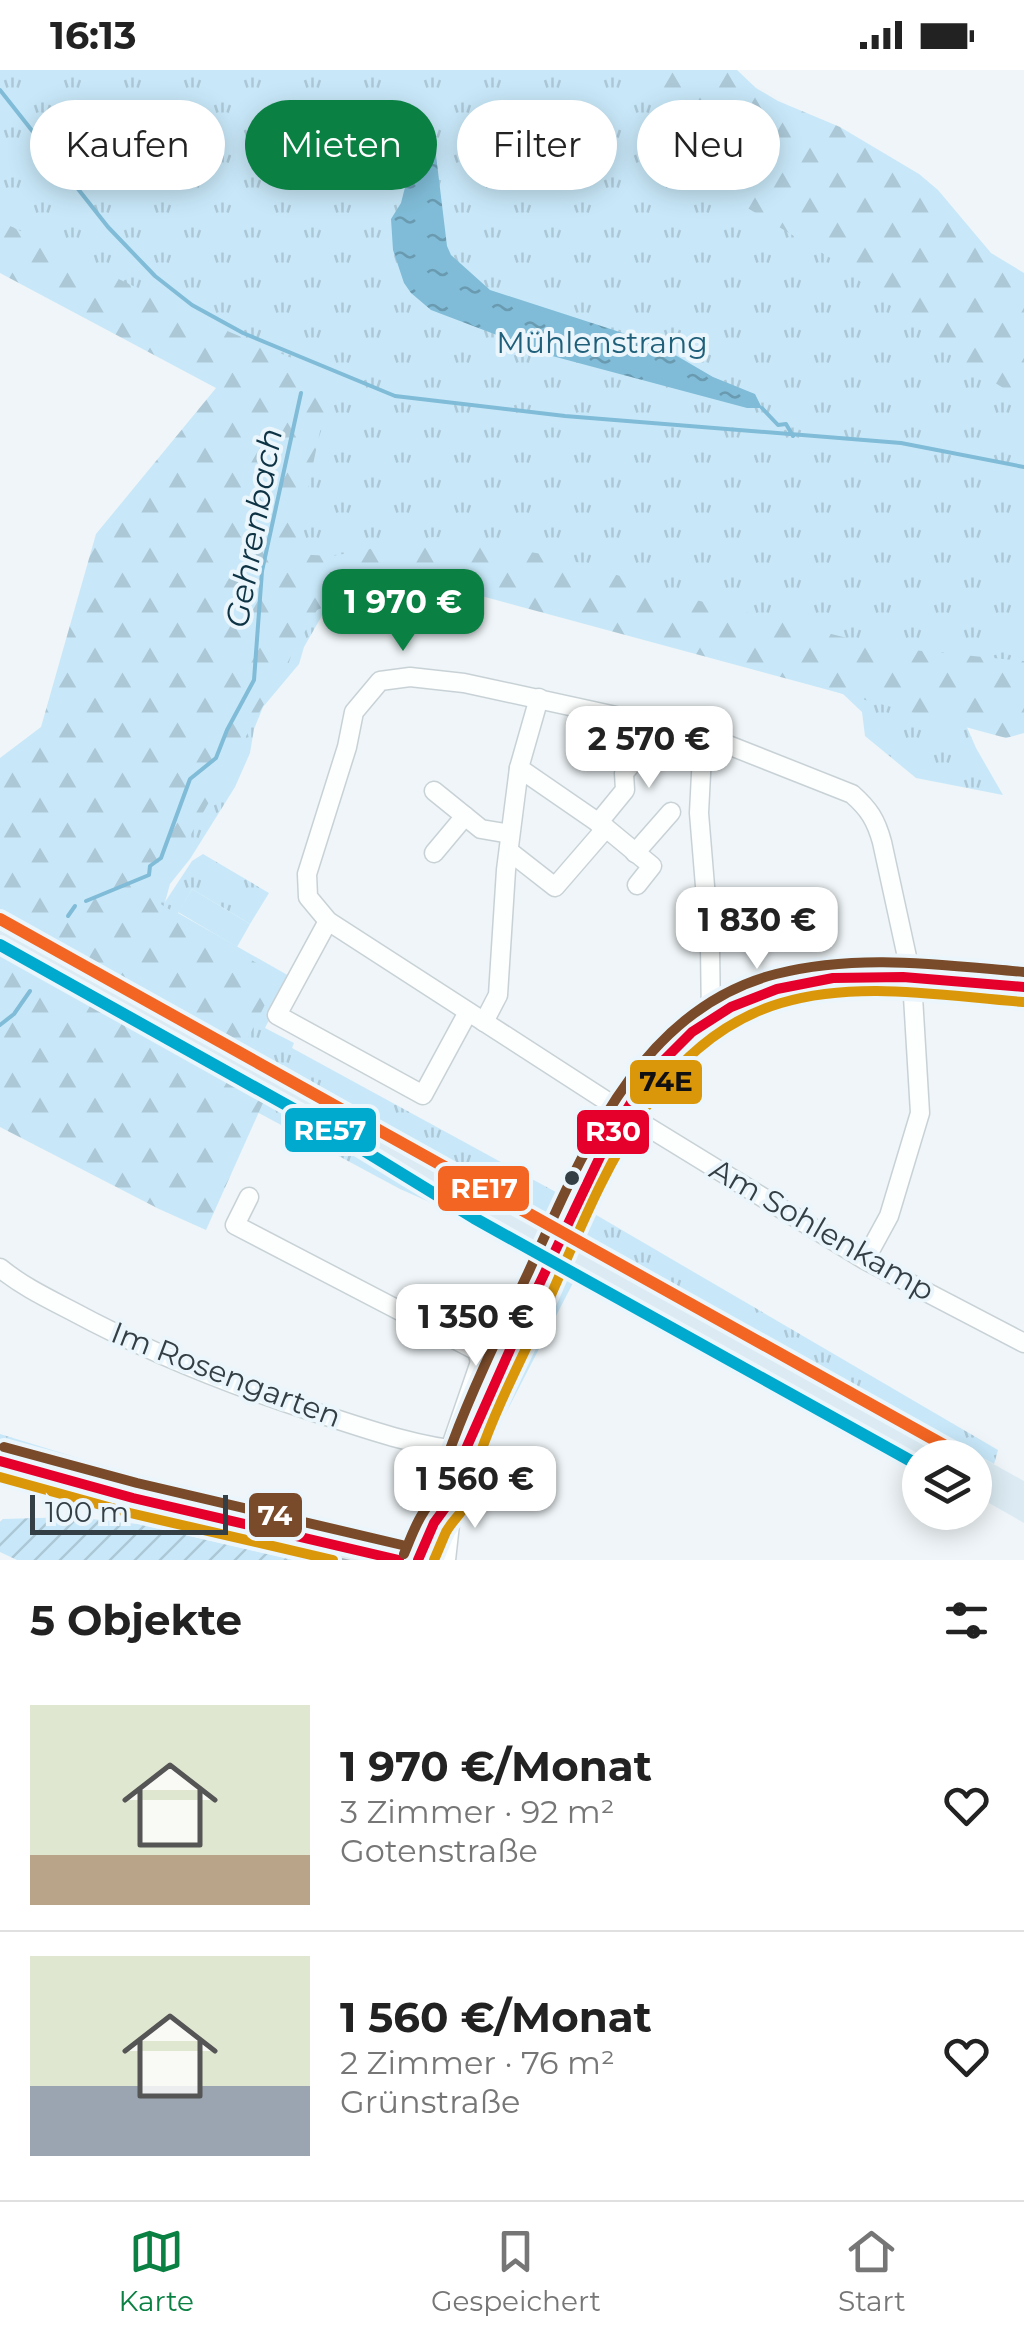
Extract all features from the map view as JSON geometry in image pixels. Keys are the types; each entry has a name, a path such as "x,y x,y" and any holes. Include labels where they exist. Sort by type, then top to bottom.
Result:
{"main road":[{"path":"0,1461 133,1498 399,1560"}],"street":[{"path":"539,698 519,768 498,994 476,1017 423,1096 277,1015 328,921 308,897 307,874 347,747 354,712 380,681 410,676 464,683 539,698 662,728 703,735 852,794 876,820 912,980 920,1112 889,1216 865,1260"},
{"path":"434,791 481,829 510,842 555,886 625,790 624,773 662,728"},
{"path":"703,735 698,813 710,947 711,1018"},
{"path":"519,768 652,866 637,885"},
{"path":"635,852 671,812"},
{"path":"434,852 464,816"},
{"name":"Am Sohlenkamp","path":"328,921 622,1112 865,1260 1024,1343"},
{"path":"458,1450 622,1112 656,1064 711,1018 750,999 834,978 1024,986"},
{"path":"249,1197 235,1225 477,1351 480,1362 458,1450 446,1560"},
{"name":"Im Rosengarten","path":"0,1268 30,1289 114,1334 208,1375 346,1422 458,1450"},
{"path":"418,1560 434,1523 452,1497"}],"shaded area":[{"path":"0,909 951,1440 902,1440 902,1455 527,1245 511,1230 366,1147 0,948"},
{"path":"992,1463 1024,1481 1024,1523 992,1505"}],"green space":[{"name":"Mühlenstrang","path":"0,70 705,70 748,100 637,100 637,190 780,190 780,123 1024,295 1024,720 966,725 1003,795 916,778 865,736 862,712 843,694 698,648 458,584 406,580 369,595 345,626 324,612 299,664 263,707 235,787 170,884 165,902 192,861 203,854 269,893 250,924 192,889 178,913 291,977 265,1028 294,1043 292,1048 565,1197 555,1221 283,1065 281,1068 0,912 0,777 32,753 219,391 206,371 0,256"},
{"path":"570,70 584,70 637,117 637,130 617,112 617,100 603,100"},
{"path":"618,70 737,70 776,100 650,100"},
{"path":"780,102 840,127 919,174 938,190 991,253 1024,273 1024,401 960,361 832,259 718,190 780,190"},
{"path":"0,221 213,325 332,375 294,554 332,556 435,537 452,539 560,557 696,600 883,647 1024,661 1024,733 1006,738 400,574 317,610 154,900 279,977 245,1044 0,909 0,758 41,727 96,534 216,388 0,273"},
{"path":"192,889 250,924 237,947 178,912"},
{"path":"0,948 267,1094 206,1230 0,1127"},
{"path":"267,1094 511,1230 527,1245 400,1189 257,1112"},
{"path":"586,1209 981,1440 951,1440 576,1232"},
{"path":"563,1265 902,1455 902,1465 574,1281 492,1440 486,1439"},
{"path":"0,1434 153,1481 150,1488 0,1447"},
{"path":"992,1446 998,1450 992,1463"},
{"path":"74,1517 138,1524 294,1560 17,1560 0,1552 3,1519"}],"water":[{"path":"437,164 447,246 451,255 490,290 665,349 713,377 755,394 762,408 747,408 511,345 502,337 431,310 404,283 393,250 391,219 404,190 437,190"}],"waterway":[{"name":"Mühlenstrang","path":"0,90 108,227 155,276 192,305 243,333 395,396 565,416 901,443 1024,467"},
{"name":"Gehrenbach","path":"86,901 149,875 150,866 161,858 190,779 216,758 254,680 262,571 301,393"},
{"path":"762,408 778,425 786,424 793,436"},
{"name":"Gehrenbach","path":"68,916 75,906"},
{"name":"Gehrenbach","path":"0,1025 14,1014 30,991"}],"transit line":[{"name":"RE17","path":"0,919 935,1440"},
{"name":"RE57","path":"0,945 324,1126 474,1218 902,1456"},
{"name":"74","path":"404,1554 420,1518 440,1488 450,1449 479,1378 594,1135 651,1053 687,1019 728,992 776,974 807,968 900,962 1024,972"},
{"name":"R30","path":"418,1560 434,1523 453,1497 465,1451 607,1142 660,1064 692,1032 731,1007 777,989 833,978 903,977 1024,987"},
{"name":"74E","path":"434,1560 446,1532 468,1501 477,1462 494,1418 609,1169 662,1085 696,1050 735,1022 781,1003 811,996 871,991 1023,1002"},
{"name":"74","path":"4,1447 137,1483 402,1545"},
{"name":"R30","path":"0,1461 133,1498 399,1560"},
{"name":"74E","path":"0,1477 130,1513 333,1560"}]}
